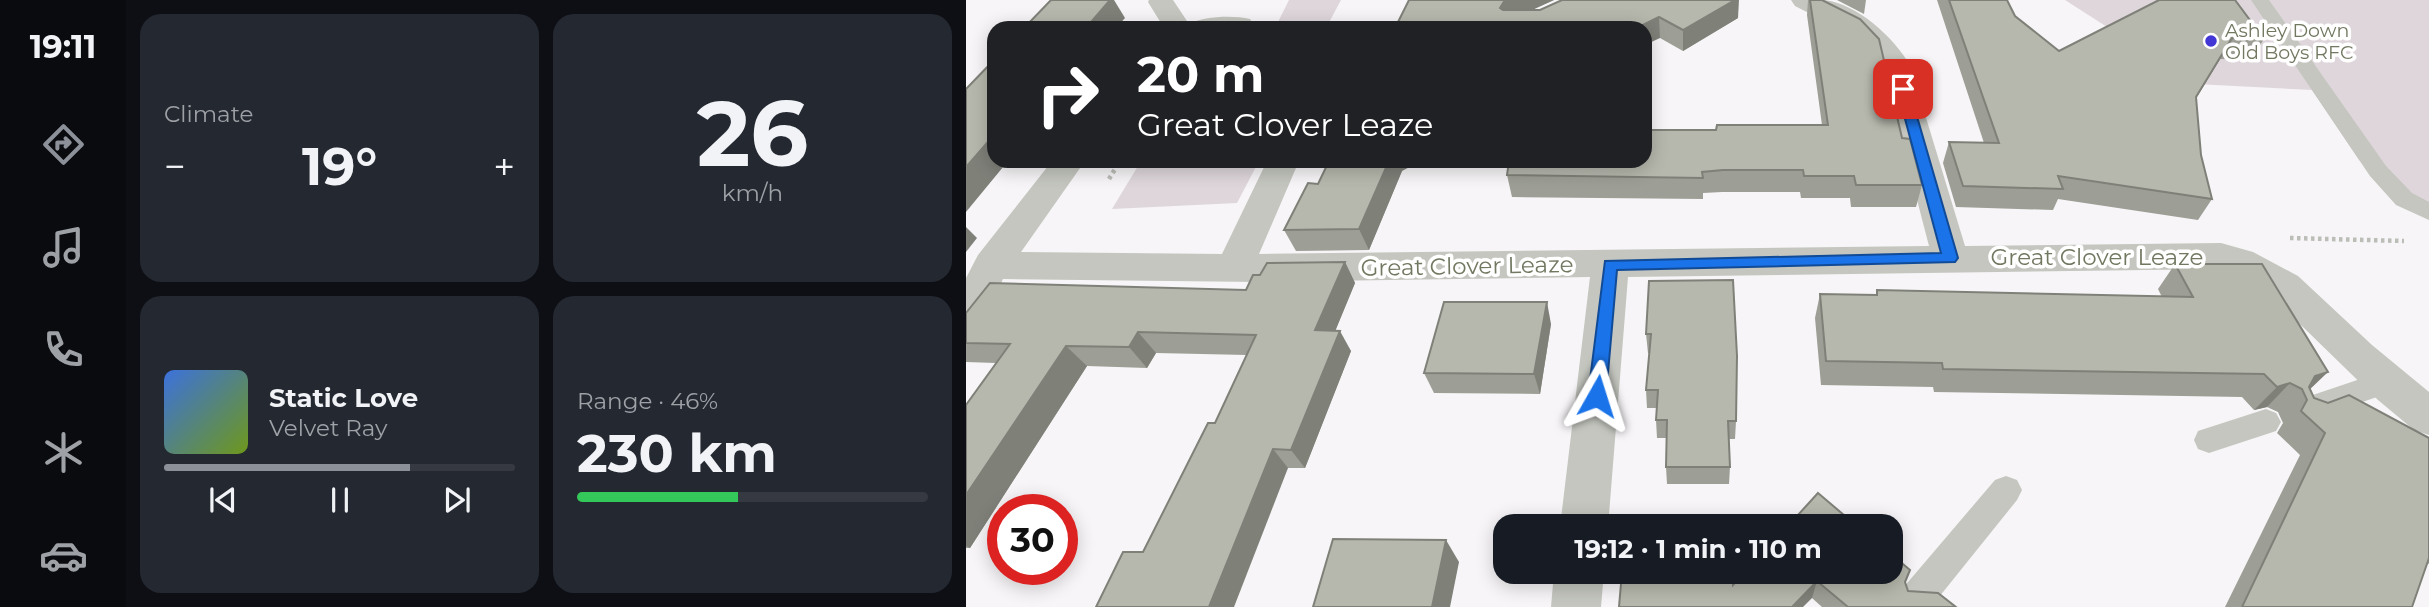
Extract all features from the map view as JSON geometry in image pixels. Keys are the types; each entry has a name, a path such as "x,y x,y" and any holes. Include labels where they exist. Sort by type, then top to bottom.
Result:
{"street":[{"path":"1804,0 1867,30 1888,48 1896,65 1950,258"},
{"path":"1161,2 1173,21"},
{"path":"966,315 991,265 1064,168"},
{"path":"1234,268 1280,168"},
{"name":"Great Clover Leaze","path":"991,265 1234,268 1610,265 2204,255 2244,261 2272,274 2297,294 2334,334 2429,417"},
{"path":"1585,514 1610,265"},
{"path":"1576,607 1578,584"}],"lane":[{"path":"2260,0 2378,171 2404,199 2429,212"},
{"path":"2302,411 2387,382"},
{"path":"2209,440 2266,422"},
{"path":"1915,600 2006,490"}],"path":[{"path":"2282,237 2416,242"}],"shaded area":[{"path":"1289,0 1341,0 1330,21 1278,21"},
{"path":"2065,0 2429,0 2429,210 2359,160 2312,90 2196,84"},
{"path":"1137,168 1255,168 1237,203 1112,209"}],"building":[{"path":"1051,0 1110,0 1092,21 1031,21"},
{"path":"1409,0 1505,0 1500,8 1503,10 1540,10 1562,0 1735,0 1683,30 1659,17 1651,21 1398,21"},
{"path":"1810,0 1822,0 1860,19 1879,39 1902,138 1910,139 1922,185 1856,185 1854,176 1804,176 1803,170 1723,170 1702,172 1703,178 1507,175 1508,168 1652,168 1652,130 1716,130 1717,125 1828,125"},
{"path":"1949,0 2007,0 2015,16 2059,51 2159,0 2235,0 2264,39 2232,38 2196,97 2201,155 2212,199 2058,176 2063,189 1963,186 1949,142 1999,143"},
{"path":"987,67 987,143 966,167 966,89"},
{"path":"1326,168 1386,168 1359,229 1284,230 1308,183 1318,184"},
{"path":"1345,262 1315,330 1340,331 1291,450 1273,449 1209,607 1096,607 1123,552 1143,552 1208,423 1215,423 1256,335 1138,332 1129,347 1066,346 966,495 966,405 1010,344 966,343 966,313 990,283 1246,290 1253,275 1260,275 1267,263"},
{"path":"2175,264 2262,264 2328,372 2315,376 2309,387 2314,398 2328,403 2349,395 2429,438 2429,558 2412,607 2242,607 2325,433 2301,411 2307,400 2302,389 2290,383 2277,387 2264,374 1943,369 1942,363 1826,361 1820,294 1877,295 1877,290 2193,297"},
{"path":"1733,280 1737,356 1736,421 1728,421 1730,467 1666,467 1667,420 1656,420 1658,390 1646,390 1651,334 1646,334 1649,281"},
{"path":"1444,302 1547,302 1534,374 1424,373"},
{"path":"1818,493 1843,514 1799,514"},
{"path":"1333,539 1446,540 1432,607 1313,607"},
{"path":"1903,564 1910,570 1905,582 1908,591 1938,593 1956,607 1848,607 1821,584 1903,584"},
{"path":"1621,584 1814,584 1792,607 1619,607"}],"place":[{"name":"Ashley Down Old Boys RFC","path":"2211,41"}],"route":[{"path":"1597,396 1610,265 1950,258 1903,89"}]}
